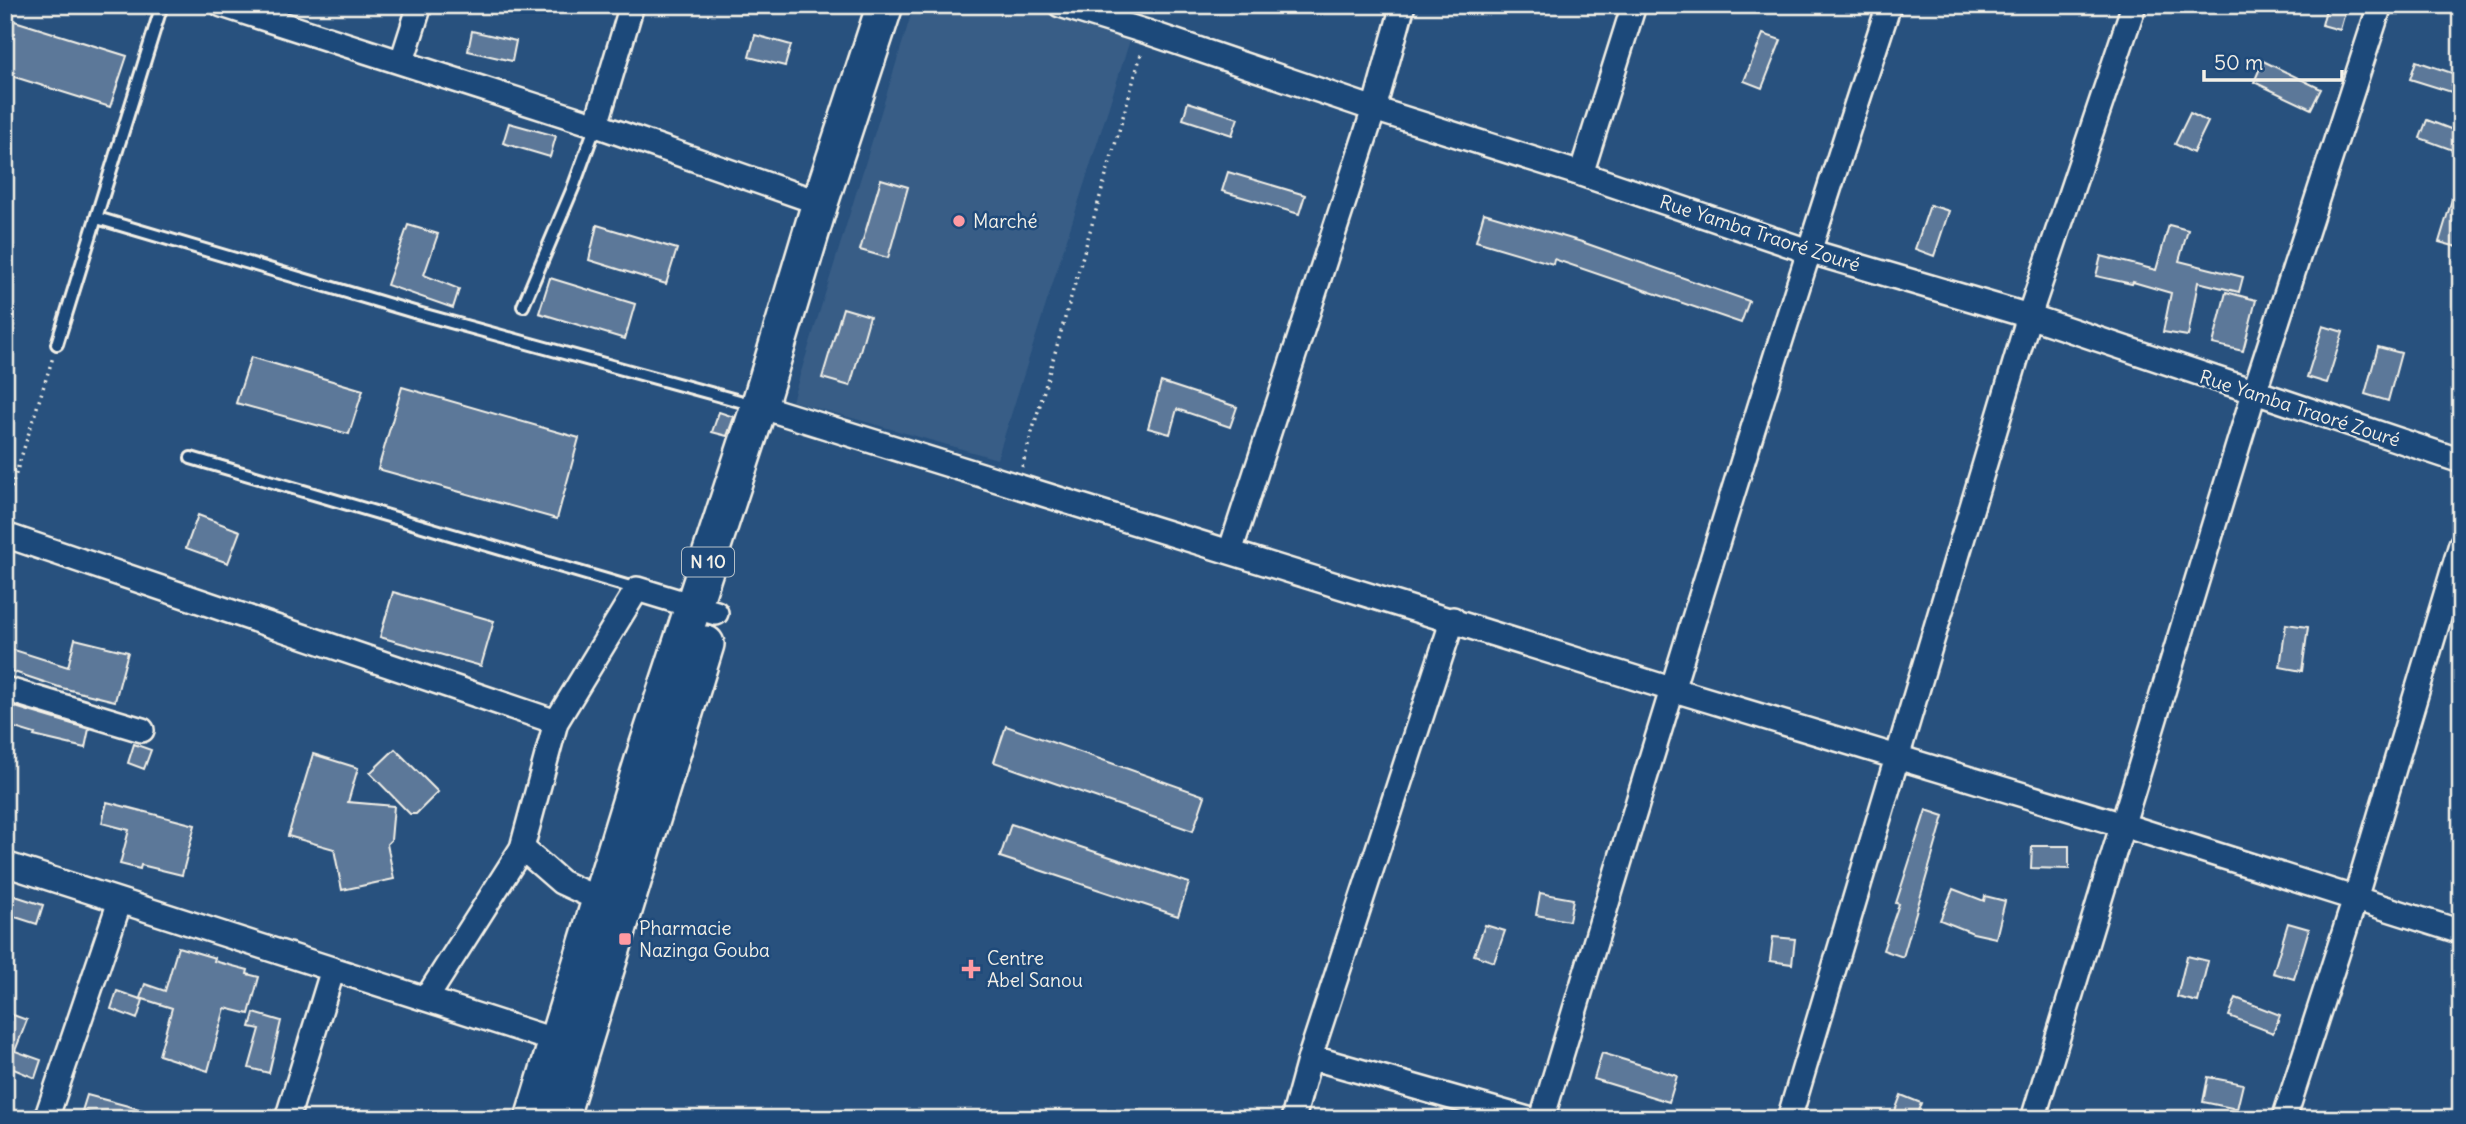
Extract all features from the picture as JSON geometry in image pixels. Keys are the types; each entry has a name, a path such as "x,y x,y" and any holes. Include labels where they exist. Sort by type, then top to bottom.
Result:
{"main road":[{"name":"N 10","path":"768,409 820,203 885,5"},
{"name":"N 10","path":"560,1119 570,1045 612,905 768,409 904,5"},
{"name":"N 10","path":"533,1119 570,1045"}],"street":[{"path":"222,5 596,125 820,203"},
{"path":"402,61 420,5"},
{"path":"596,125 632,5"},
{"name":"Rue Yamba Traoré Zouré","path":"1060,5 1581,174 1808,251 2029,316 2461,461"},
{"path":"1230,552 1374,109 1403,5"},
{"path":"1581,174 1634,5"},
{"path":"1542,1119 1671,689 1808,251 1889,5"},
{"path":"1789,1119 2029,316 2134,5"},
{"path":"2033,1119 2254,393 2380,5"},
{"path":"768,409 1671,689 2123,825 2461,932"},
{"path":"5,535 556,722"},
{"path":"2284,1119 2355,899 2461,544"},
{"path":"426,999 522,848 556,722 637,589 705,609"},
{"path":"1293,1119 1310,1057 1453,620"},
{"path":"5,689 142,730"},
{"path":"522,848 561,882 612,905"},
{"path":"5,864 570,1045"},
{"path":"46,1119 120,901"},
{"path":"287,1119 333,969"},
{"path":"1310,1057 1528,1119"}],"lane":[{"path":"57,344 162,5"},
{"path":"523,306 573,188 596,125"},
{"path":"97,218 414,312 768,409"},
{"path":"191,458 637,589"}],"path":[{"path":"1017,486 1147,32"},
{"path":"5,509 57,344"}],"shaded area":[{"path":"914,5 1019,5 1130,40 997,459 792,401"}],"building":[{"path":"2327,5 2347,5 2340,30 2322,25"},
{"path":"5,18 127,56 110,107 5,74"},
{"path":"472,31 516,41 512,61 468,51"},
{"path":"1763,34 1781,40 1762,88 1744,81"},
{"path":"755,35 791,45 785,66 749,57"},
{"path":"2263,61 2321,89 2311,109 2254,82"},
{"path":"2416,61 2461,76 2461,95 2410,79"},
{"path":"1188,102 1238,118 1232,135 1183,119"},
{"path":"2190,113 2208,122 2193,153 2175,144"},
{"path":"2427,120 2461,133 2461,153 2420,138"},
{"path":"509,123 556,136 550,157 503,143"},
{"path":"1228,172 1305,195 1299,214 1222,191"},
{"path":"881,179 908,187 888,258 860,250"},
{"path":"2457,183 2461,183 2461,248 2439,242"},
{"path":"1930,205 1949,211 1934,256 1915,249"},
{"path":"1484,213 1582,242 1749,301 1741,323 1554,259 1553,264 1476,241"},
{"path":"408,225 438,234 424,275 459,289 453,308 387,285"},
{"path":"597,225 677,249 666,284 589,260"},
{"path":"2169,225 2188,230 2179,261 2243,277 2239,292 2198,282 2188,336 2163,332 2171,293 2133,282 2132,284 2096,276 2101,256 2156,270"},
{"path":"550,278 635,304 625,339 539,313"},
{"path":"2226,292 2256,300 2243,351 2213,344"},
{"path":"843,308 870,316 850,386 822,378"},
{"path":"2323,326 2343,332 2327,383 2307,377"},
{"path":"2378,347 2401,353 2388,401 2365,394"},
{"path":"251,357 363,390 349,434 236,403"},
{"path":"1161,382 1237,407 1230,427 1177,409 1170,434 1148,428"},
{"path":"402,387 579,438 557,519 378,469"},
{"path":"719,412 734,417 727,436 712,432"},
{"path":"198,515 240,531 228,563 186,548"},
{"path":"393,592 494,621 481,666 380,637"},
{"path":"2286,624 2308,627 2302,671 2280,667"},
{"path":"75,639 128,652 115,701 62,688 5,669 5,647 68,667"},
{"path":"5,704 89,729 85,748 34,736 35,734 5,725"},
{"path":"1006,726 1205,796 1193,831 994,762"},
{"path":"134,744 151,750 144,769 128,763"},
{"path":"395,749 438,792 416,814 410,814 370,773"},
{"path":"313,754 358,768 348,802 394,806 391,840 387,844 394,879 342,890 334,849 288,836"},
{"path":"107,802 195,825 182,875 141,865 140,869 120,864 129,830 102,823"},
{"path":"1926,810 1944,816 1903,957 1883,950"},
{"path":"1011,824 1189,883 1178,916 1000,857"},
{"path":"2032,846 2069,846 2069,869 2031,868"},
{"path":"1953,889 1984,901 1985,896 2005,901 1996,938 1973,933 1940,920"},
{"path":"1540,893 1573,899 1569,921 1536,915"},
{"path":"12,895 43,905 37,924 6,914"},
{"path":"2288,923 2309,929 2294,979 2273,973"},
{"path":"1485,925 1505,931 1494,962 1474,955"},
{"path":"1773,937 1795,939 1792,964 1770,961"},
{"path":"178,947 248,970 247,974 259,977 249,1014 225,1008 208,1071 159,1055 172,1008 140,998 145,984 165,991"},
{"path":"2187,956 2208,961 2198,1002 2177,997"},
{"path":"117,991 143,1000 137,1019 111,1009"},
{"path":"2236,998 2280,1015 2273,1033 2229,1016"},
{"path":"5,1012 27,1020 15,1051 41,1060 35,1078 9,1067 5,1075"},
{"path":"254,1013 281,1021 269,1073 249,1068 260,1029 250,1027"},
{"path":"1602,1053 1677,1076 1669,1102 1594,1079"},
{"path":"2208,1077 2243,1084 2237,1109 2203,1102"},
{"path":"87,1095 158,1114 157,1119 111,1119 82,1111"},
{"path":"1901,1095 1921,1103 1915,1119 1892,1119"}],"place":[{"name":"Marché","path":"959,221"},
{"name":"Pharmacie Nazinga Gouba","path":"625,939"},
{"name":"Centre Abel Sanou","path":"971,969"}]}
